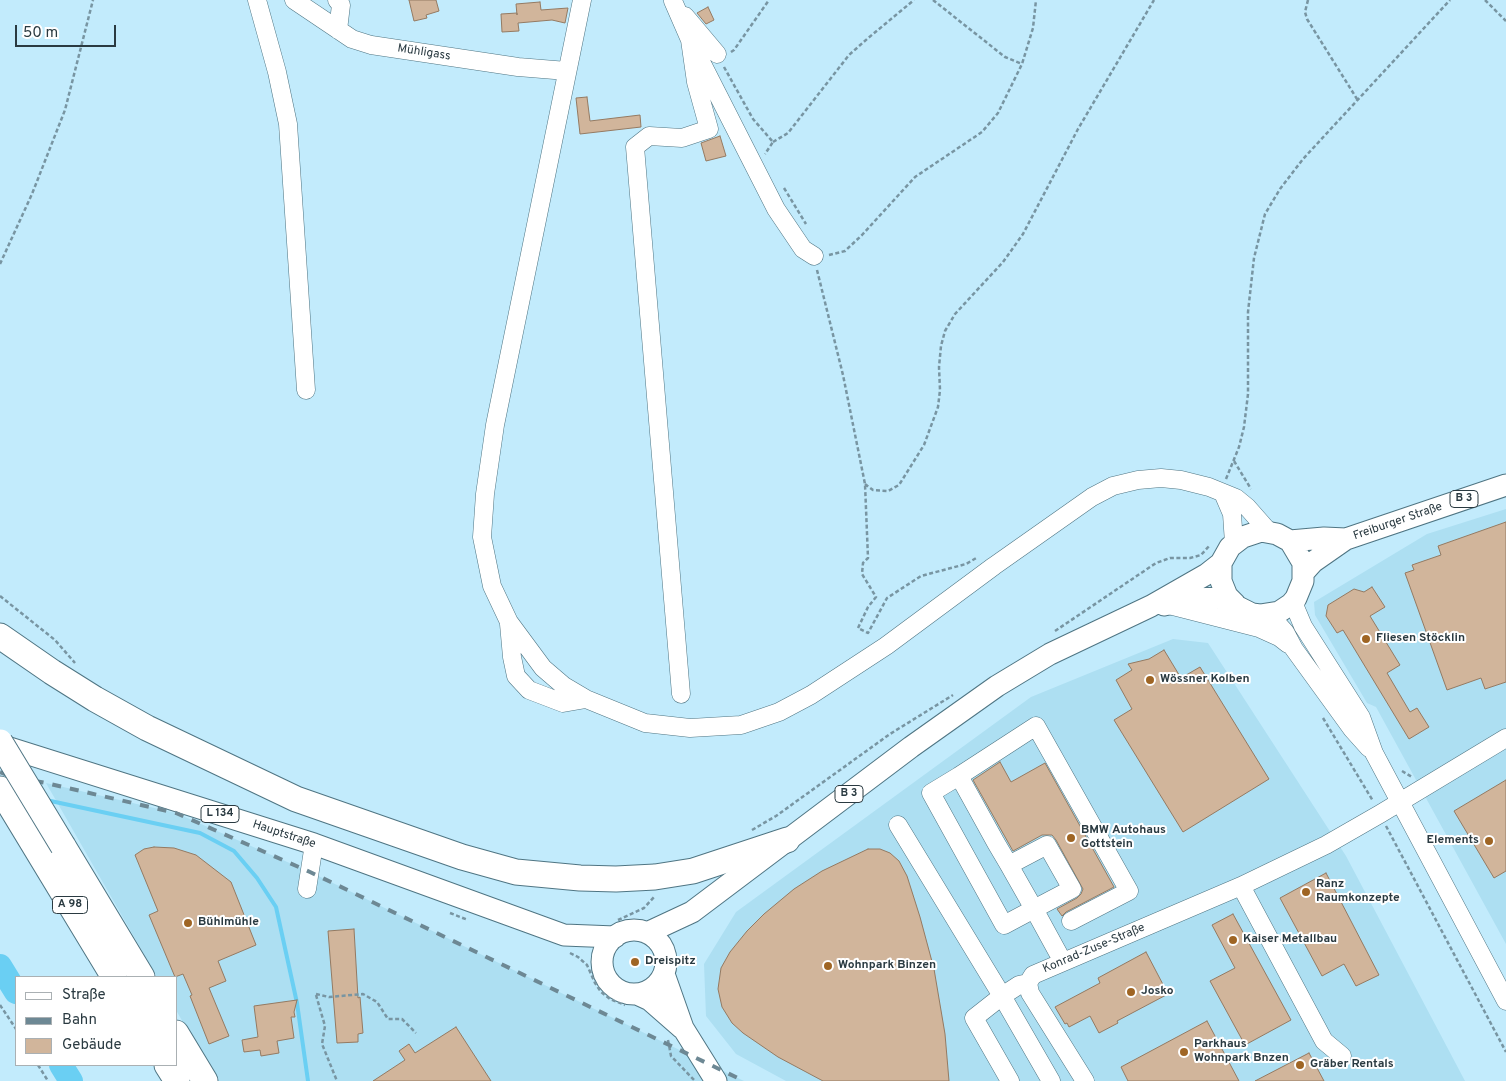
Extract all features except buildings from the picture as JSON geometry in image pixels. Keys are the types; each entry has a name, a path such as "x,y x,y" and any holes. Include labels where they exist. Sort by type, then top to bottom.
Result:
{"highway":[{"path":"0,636 88,695 147,728 296,799 462,858 516,872 580,878 655,876 693,871 787,840"},
{"name":"A 98","path":"0,744 141,976"},
{"name":"A 98","path":"0,789 113,976"},
{"path":"178,1036 205,1081"},
{"path":"168,1066 177,1081"}],"main road":[{"name":"Freiburger Straße","path":"1304,572 1313,562 1346,539 1506,485"},
{"path":"1269,532 1290,541 1300,556 1304,572 1301,589 1290,604 1279,612 1260,615 1243,610 1227,596 1223,587 1222,563 1226,552 1234,543 1252,533 1269,532"},
{"name":"Freiburger Straße","path":"1290,541 1324,538 1346,539"},
{"name":"B 3","path":"646,933 692,912 925,737 997,686 1050,654 1159,606 1222,563"},
{"name":"B 3","path":"1159,606 1193,599 1220,598 1235,604"},
{"name":"Hauptstraße","path":"0,744 314,844 564,935 594,958 603,968 608,980 618,989 630,994 633,1000 650,1000 716,1081"},
{"name":"B 3","path":"664,964 692,912"},
{"path":"603,968 605,950 615,929"},
{"name":"Hauptstraße","path":"564,935 615,929 640,931 658,941 664,964 675,1031"},
{"path":"633,1000 656,986 664,964"}],"street":[{"path":"257,0 277,72 288,124 306,390"},
{"name":"Mühligass","path":"294,0 352,39 371,45 518,67 567,71"},
{"path":"337,0 341,6 338,30"},
{"path":"582,0 495,425 485,494 482,537 492,586 509,622 543,668 564,686 586,699 645,723 690,728 741,725 779,712 811,695 886,646 1092,497 1113,486 1138,480 1161,478 1181,480 1209,487 1236,498 1269,532"},
{"path":"672,1 717,54"},
{"path":"672,1 776,209 803,249 814,256"},
{"path":"681,694 635,146 649,136 682,138 709,129 696,82 690,40"},
{"path":"1221,492 1232,514 1234,543"},
{"path":"1296,598 1295,607 1303,626 1361,717 1374,753 1504,990"},
{"path":"1159,606 1259,628 1279,637 1294,649"},
{"path":"1260,615 1275,621 1285,632 1294,649 1352,729 1374,753"},
{"path":"509,622 512,657 516,676 529,690 563,703 586,699"},
{"path":"1009,865 1047,844 1072,889 1004,925 931,793 1036,726 1129,891 1071,922"},
{"name":"Konrad-Zuse-Straße","path":"1085,1081 1030,992 1028,982 1033,975 1241,886 1326,844 1401,802 1506,738"},
{"path":"959,776 1063,962"},
{"path":"898,825 1002,996 1051,1081"},
{"path":"307,889 314,844"},
{"path":"1241,886 1324,1040 1342,1056"},
{"path":"1010,1081 974,1018 1002,996 1019,985 1028,982"}],"path":[{"path":"0,264 32,194 65,110 93,0"},
{"path":"717,54 726,55 734,50 769,0"},
{"path":"764,156 773,142 788,134 849,55 914,0"},
{"path":"933,0 1005,57 1022,64"},
{"path":"983,554 966,564 921,576 887,598 868,632 858,628 868,607 876,597 862,574 864,562 868,558 865,484 843,375 814,256 825,256 845,251 916,177 982,132 998,113 1022,64 1032,28 1036,0"},
{"path":"865,484 873,490 888,491 899,485 924,445 938,407 941,346 945,331 955,314 1003,262 1023,234 1078,129 1154,0"},
{"path":"1308,0 1305,12 1307,19 1357,99"},
{"path":"1221,492 1234,460 1244,427 1247,402 1248,312 1254,258 1265,214 1280,189 1303,159 1450,0"},
{"path":"1485,0 1506,21"},
{"path":"717,54 753,119 773,142"},
{"path":"784,188 808,226"},
{"path":"1234,460 1252,490"},
{"path":"1048,636 1156,563 1170,558 1190,558 1201,555 1213,540"},
{"path":"0,596 55,640 80,668"},
{"path":"749,832 776,816 890,734 956,693"},
{"path":"1398,765 1402,772 1410,776 1422,776 1428,785"},
{"path":"615,929 644,908 653,900 656,893"},
{"path":"578,957 587,965 601,992 619,1004 633,1000"},
{"path":"337,1081 322,1044 325,1026 316,994 329,997 363,994 377,1002 388,1019 402,1019 416,1033"},
{"path":"0,1005 15,1028"},
{"path":"675,1031 671,1056 694,1081"},
{"path":"39,1066 48,1081"}],"shaded area":[{"path":"1506,509 1506,944 1376,707 1367,703 1315,615 1314,602 1427,534"},
{"path":"1173,639 1208,643 1346,856 1465,1081 786,1081 736,1054 706,1016 704,964 736,912 1031,697"},
{"path":"46,783 176,813 310,872 744,1081 219,1081 206,1063 178,1014 178,976 156,976"}],"waterway":[{"path":"46,800 200,833 234,851 257,878 276,907 297,1003 308,1081"},
{"path":"0,966 15,990"},
{"path":"62,1066 71,1081"}],"railway":[{"path":"0,772 12,777 176,813 310,872 744,1081"}],"place":[{"name":"Fliesen Stöcklin","path":"1366,639"},
{"name":"Wössner Kolben","path":"1150,680"},
{"name":"BMW Autohaus Gottstein","path":"1071,838"},
{"name":"Elements","path":"1489,841"},
{"name":"Ranz Raumkonzepte","path":"1306,892"},
{"name":"Bühlmühle","path":"188,923"},
{"name":"Kaiser Metallbau","path":"1233,940"},
{"name":"Dreispitz","path":"635,962"},
{"name":"Wohnpark Binzen","path":"828,966"},
{"name":"Josko","path":"1131,992"},
{"name":"Parkhaus Wohnpark Bnzen","path":"1184,1052"},
{"name":"Gräber Rentals","path":"1300,1065"}]}
